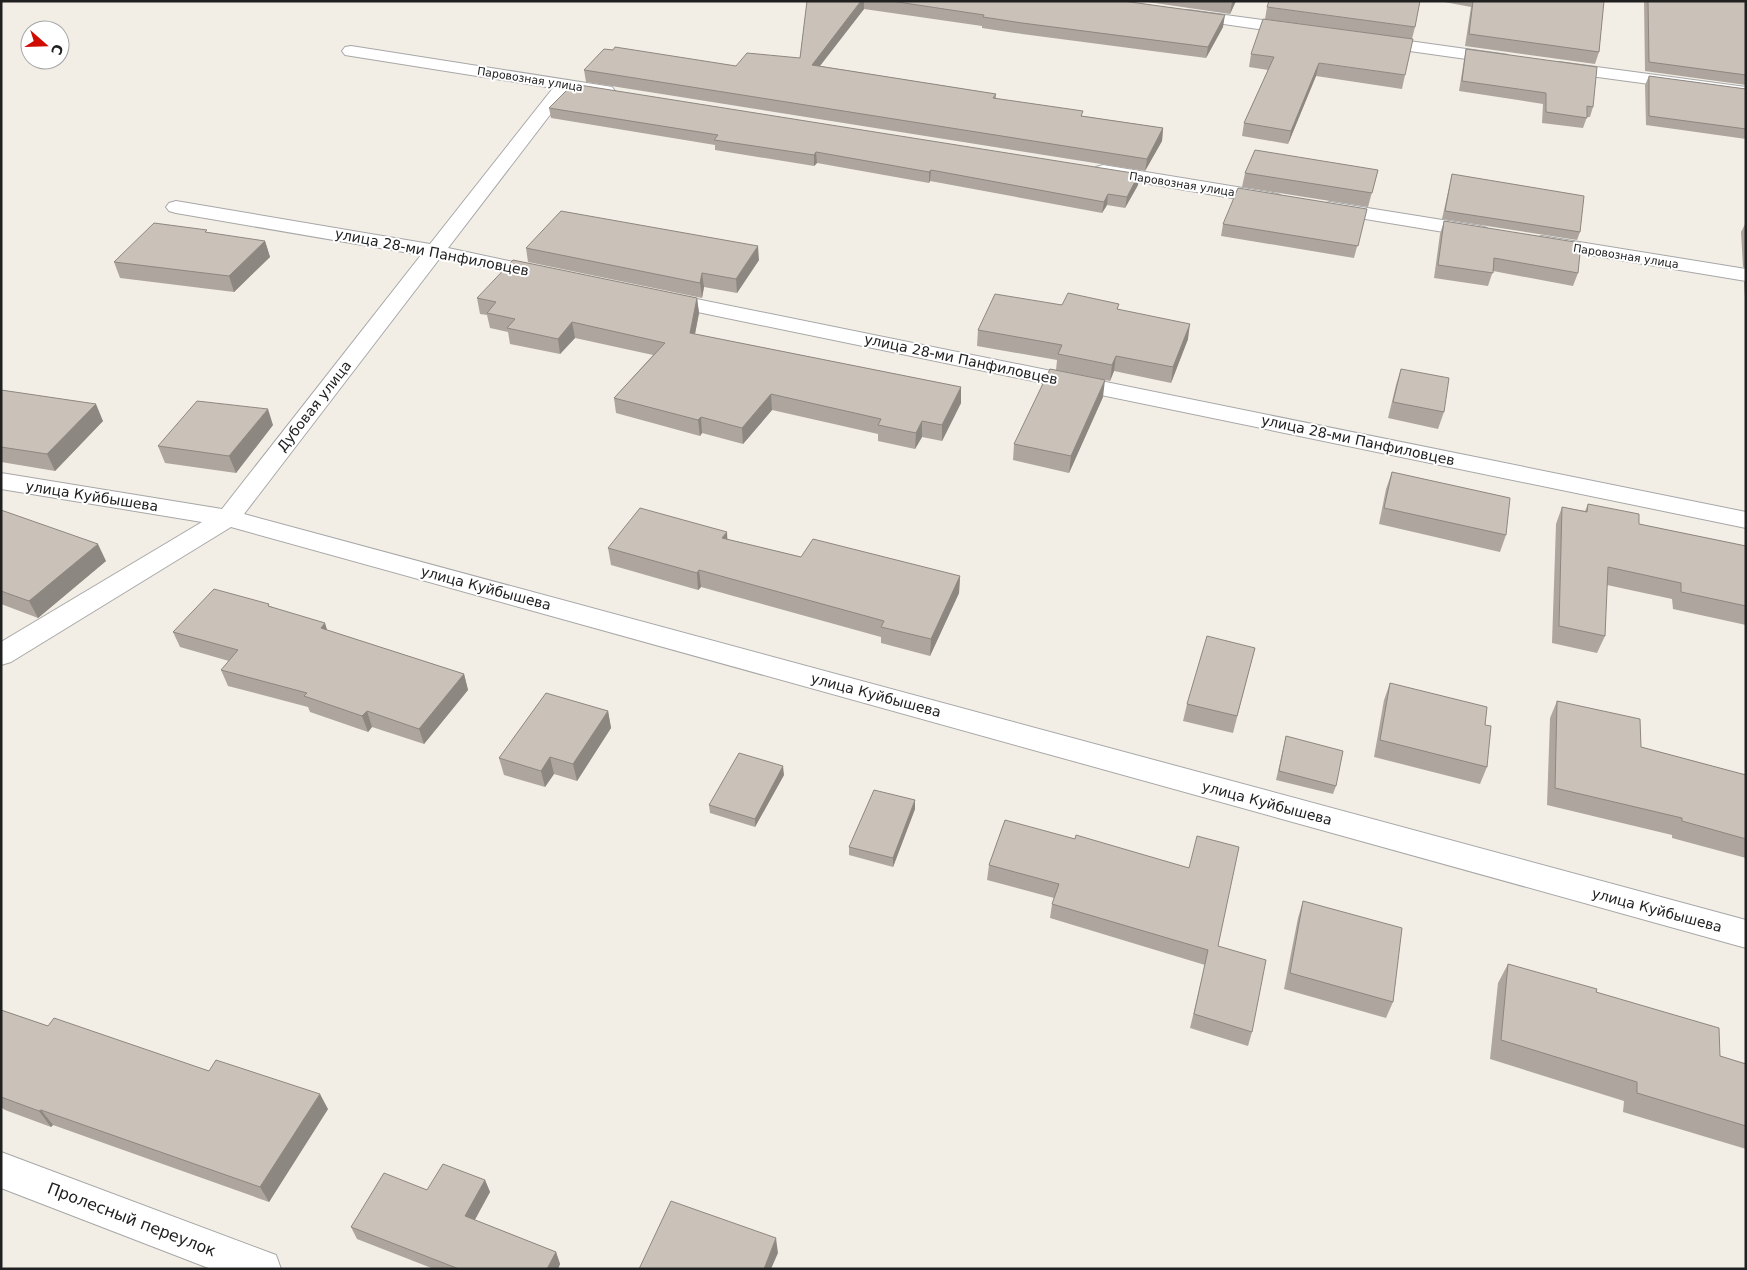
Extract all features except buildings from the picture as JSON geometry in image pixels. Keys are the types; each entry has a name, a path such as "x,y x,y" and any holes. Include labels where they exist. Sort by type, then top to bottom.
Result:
{"street":[{"path":"1177,14 1314,32"},
{"path":"1353,38 1520,61"},
{"name":"Паровозная улица","path":"351,51 623,94"},
{"path":"1540,64 1746,92"},
{"name":"Дубовая улица","path":"1,655 228,518 564,84"},
{"name":"Паровозная улица","path":"1086,169 1293,202"},
{"path":"1312,205 1500,235"},
{"name":"улица 28-ми Панфиловцев","path":"176,207 434,251 561,277"},
{"name":"Паровозная улица","path":"1529,240 1746,275"},
{"name":"улица 28-ми Панфиловцев","path":"640,293 1746,520"},
{"name":"улица Куйбышева","path":"1,481 228,518 1746,934"},
{"name":"Пролесный переулок","path":"1,1170 262,1269"}]}
